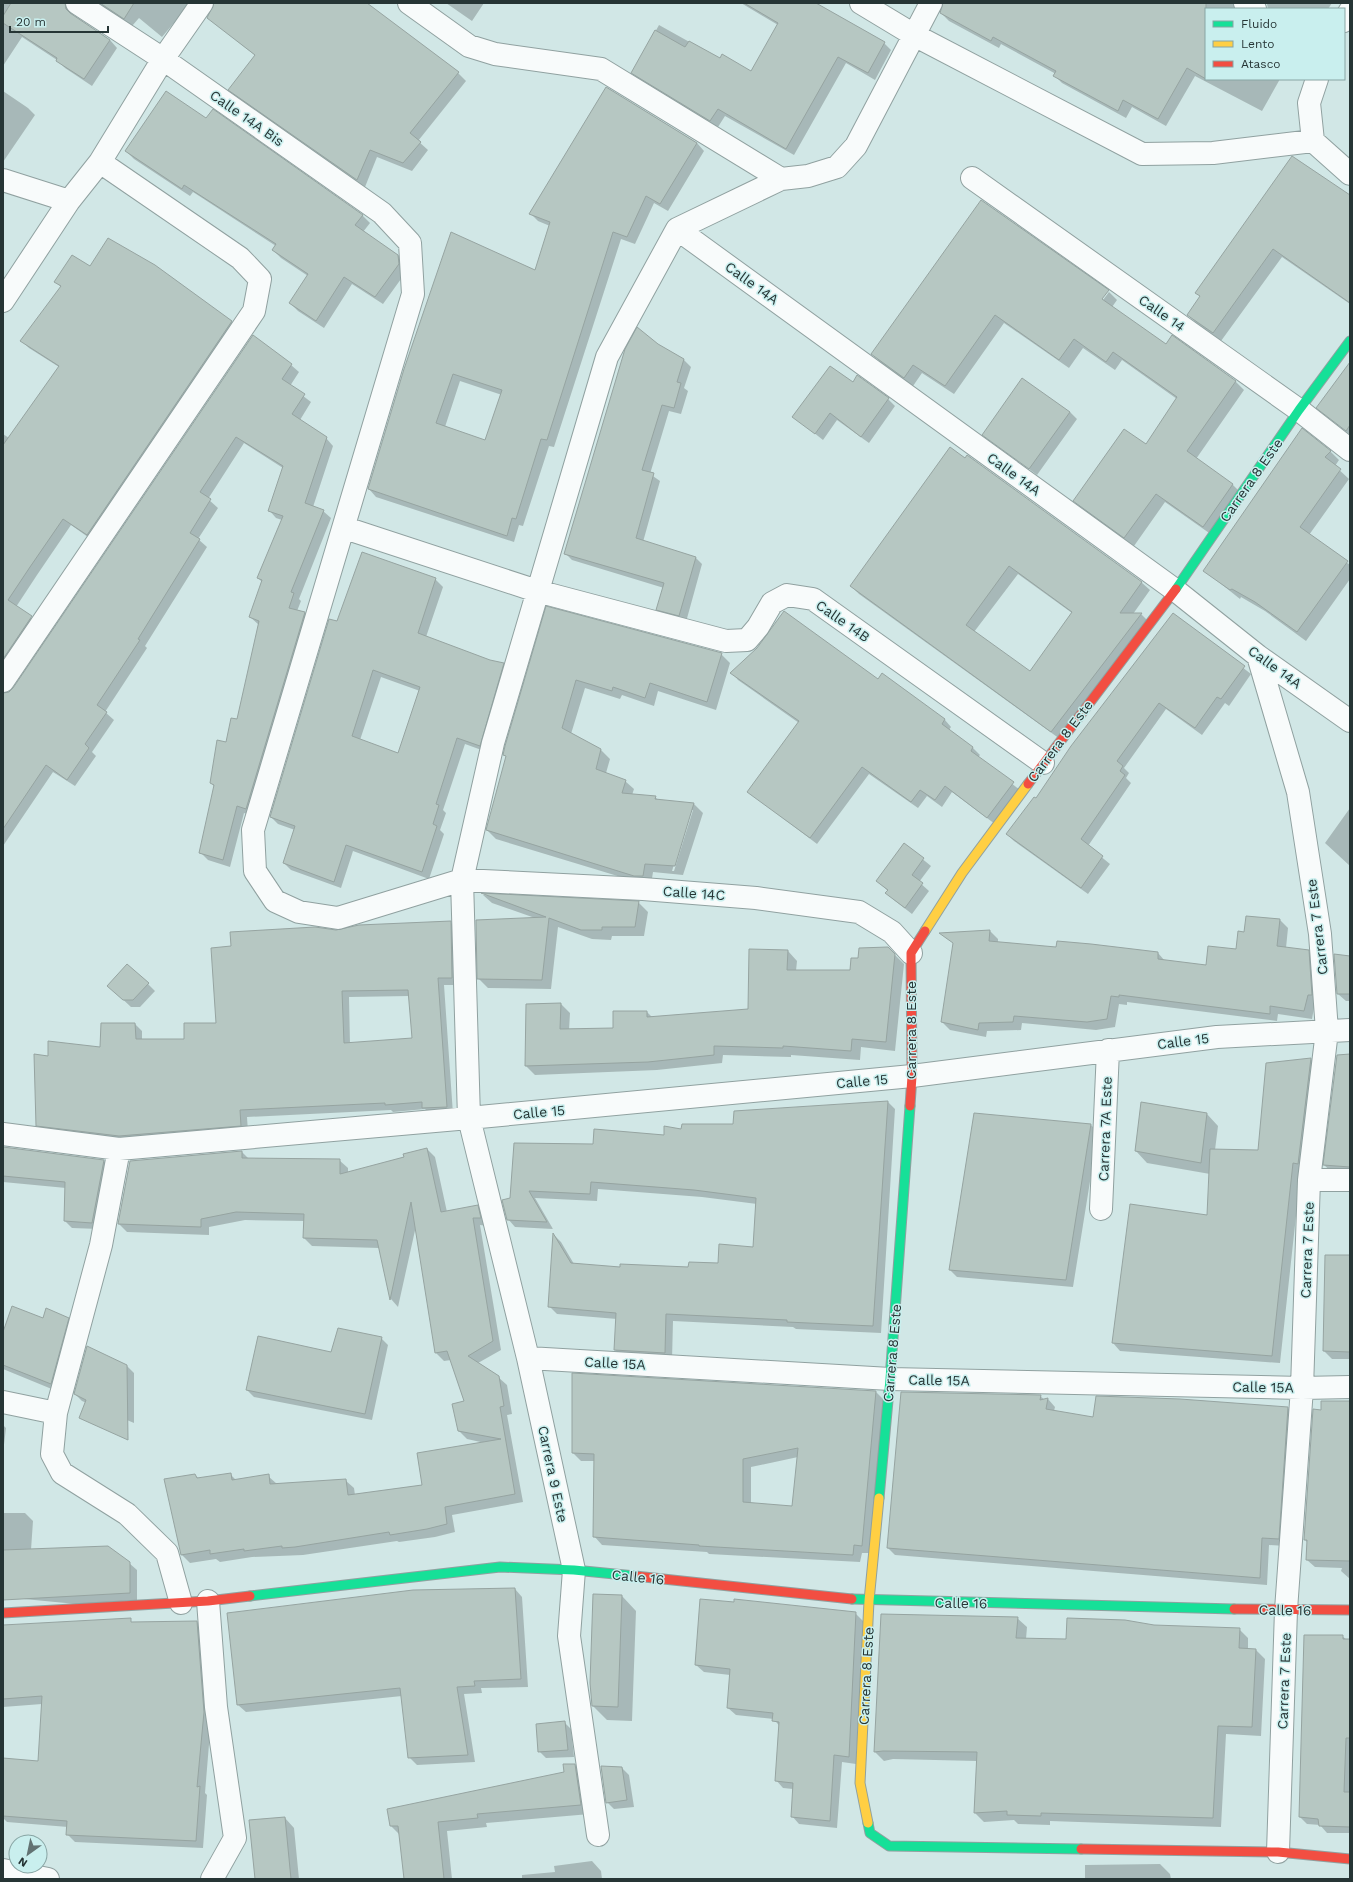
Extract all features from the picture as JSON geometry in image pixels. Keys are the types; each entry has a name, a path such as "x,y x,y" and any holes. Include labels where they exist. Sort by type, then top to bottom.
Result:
{"street":[{"name":"Calle 14A Bis","path":"77,3 163,59 382,213 410,243"},
{"path":"3,301 69,201 100,162 163,59 202,3"},
{"path":"409,3 468,46 494,54 601,69 781,178"},
{"path":"861,3 914,35 1142,154 1213,153 1313,141"},
{"path":"677,229 781,178 808,176 837,167 856,146 931,3"},
{"path":"1317,80 1309,103 1313,141 1350,174"},
{"path":"3,681 254,311 260,278 240,258 100,162"},
{"name":"Calle 14","path":"972,178 1299,410 1350,450"},
{"path":"3,180 69,201"},
{"name":"Calle 14A","path":"677,229 1175,590 1258,656 1350,721"},
{"name":"Carrera 9 Este","path":"598,1835 569,1636 574,1570 528,1358 469,1118 462,880 493,743 607,358 677,229"},
{"name":"Calle 14C","path":"410,243 413,294 345,528 253,830 255,871 275,901 298,912 338,918 462,880 643,889 733,896 858,912 892,932 911,953"},
{"name":"Carrera 8 Este","path":"1278,1852 889,1846 870,1833 860,1784 869,1601 890,1379 912,1076 911,953 962,873 1043,763 1175,590 1299,410 1350,342"},
{"path":"345,528 538,591"},
{"name":"Calle 14B","path":"538,591 726,641 747,640 758,627 772,603 787,595 813,599 1043,763"},
{"name":"Carrera 7 Este","path":"1258,656 1298,792 1320,934 1327,1031 1309,1180 1302,1388 1286,1610 1278,1852"},
{"name":"Calle 15","path":"3,1134 119,1149 469,1118 912,1076 1217,1037 1350,1030"},
{"name":"Carrera 7A Este","path":"1101,1209 1108,1050"},
{"path":"119,1149 101,1245 56,1413 52,1454 62,1473 126,1514 167,1553 181,1603"},
{"path":"1309,1180 1350,1180"},
{"name":"Calle 15A","path":"528,1358 890,1379 1302,1388 1350,1387"},
{"path":"3,1402 56,1413"},
{"name":"Calle 16","path":"3,1613 208,1601 352,1585 437,1573 500,1567 574,1570 869,1601 1350,1610"},
{"path":"208,1601 216,1707 235,1838 212,1879"},
{"path":"1278,1852 1350,1859"},
{"path":"3,1870 48,1879"}],"building":[{"path":"11,3 65,3 66,9 70,13 110,40 84,79 56,61 57,58 3,23 3,16"},
{"path":"100,3 134,3 124,19"},
{"path":"214,3 367,3 459,72 410,133 421,142 403,163 370,150 357,180 228,90 255,55 207,18"},
{"path":"744,3 816,3 885,42 868,73 838,57 786,149 718,109 710,121 631,73 655,30 685,47 689,41 720,58 722,54 751,71 778,23"},
{"path":"943,3 1206,3 1205,78 1187,68 1158,119 1123,100 1118,111 1053,76 1056,71 993,37 991,41 940,13"},
{"path":"606,87 697,143 660,204 646,196 627,237 613,232 547,440 541,439 516,519 512,518 507,536 368,489 404,369 451,232 535,270 550,222 529,214","holes":["453,374 502,390 485,440 436,423"]},
{"path":"166,91 206,118 213,109 363,215 355,225 398,255 399,264 375,297 344,277 316,321 289,303 308,274 272,250 276,244 184,185 182,189 125,151"},
{"path":"1292,156 1350,195 1350,303 1273,249 1213,333 1187,315 1200,296 1195,293"},
{"path":"981,200 1109,290 1102,299 1166,344 1172,335 1236,381 1187,451 1233,484 1203,527 1156,494 1124,538 1073,501 1124,429 1146,444 1177,397 1113,352 1106,362 1074,339 1059,360 995,315 945,386 913,365 904,378 871,354"},
{"path":"108,238 155,265 232,321 87,535 63,519 30,567 8,600 32,616 3,659 3,445 59,366 20,341 61,286 54,282 72,255 90,266"},
{"path":"637,327 658,344 684,359 677,382 681,383 674,408 662,405 642,470 654,473 636,538 696,557 679,616 656,610 664,583 564,554 625,349"},
{"path":"253,335 292,364 282,379 305,394 292,414 327,437 305,503 324,510 291,592 294,593 289,608 305,612 246,809 237,806 223,860 199,853 214,785 210,783 217,740 226,742 231,718 237,719 259,621 249,617 262,580 257,578 283,516 268,511 283,466 236,437 200,492 211,499 190,533 200,539 138,639 140,640 97,705 107,712 85,744 89,748 67,780 46,765 3,829 3,693 9,692 13,688"},
{"path":"1350,362 1350,425 1346,431 1316,408"},
{"path":"830,366 853,382 857,375 889,398 861,437 830,413 815,434 792,417"},
{"path":"1022,378 1070,412 1029,469 982,435"},
{"path":"1302,428 1331,451 1325,457 1341,469 1300,527 1348,561 1297,632 1255,602 1232,589 1230,590 1203,571"},
{"path":"950,447 965,458 967,455 1142,582 1120,613 1142,613 1051,732 850,586","holes":["1009,566 1072,612 1030,671 966,625"]},
{"path":"362,552 436,578 418,633 490,660 504,663 480,746 457,738 436,804 439,805 433,824 437,826 422,872 346,845 334,882 283,863 295,826 270,817 329,619 337,621","holes":["373,670 420,687 398,753 352,736"]},
{"path":"546,606 722,653 707,702 650,683 645,698 613,687 612,691 576,680 562,728 601,749 596,769 626,780 622,793 656,796 655,799 694,803 675,866 645,864 643,876 634,876 486,830 506,756 503,755 505,746"},
{"path":"784,611 878,679 882,673 945,719 942,724 973,747 971,751 1014,782 987,818 945,786 935,800 920,790 911,802 862,767 810,838 747,792 799,721 730,673 757,648"},
{"path":"1173,613 1245,666 1221,699 1217,697 1195,728 1159,703 1117,761 1123,766 1120,771 1125,775 1081,839 1103,856 1081,888 1006,834 1034,797 1036,798 1071,746"},
{"path":"904,843 924,858 912,875 923,883 905,908 885,893 888,890 876,881"},
{"path":"481,893 639,901 635,927 602,927 602,930 581,930 549,918 542,980 477,979 476,920 546,917"},
{"path":"1246,916 1280,919 1277,946 1309,950 1312,995 1308,995 1304,1011 1270,1006 1270,1014 1119,995 1119,997 1111,996 1107,1019 1087,1022 1014,1016 1013,1022 979,1023 978,1030 941,1022 953,943 939,933 990,930 989,941 1056,947 1057,941 1091,944 1158,952 1158,959 1206,965 1208,946 1236,949 1238,931 1244,932"},
{"path":"451,921 452,978 438,978 447,1107 422,1108 422,1102 385,1105 385,1103 240,1110 241,1126 119,1136 36,1126 34,1054 48,1056 48,1041 100,1047 101,1023 135,1023 136,1039 184,1039 184,1023 216,1023 211,948 231,946 230,932 315,927 336,930 359,925","holes":["408,990 412,1038 344,1043 342,991"]},
{"path":"888,947 895,954 886,1042 852,1039 851,1051 783,1046 783,1048 714,1046 714,1055 648,1062 525,1066 526,1004 561,1003 560,1029 613,1028 613,1011 647,1011 647,1017 748,1009 749,949 788,950 787,970 850,970 851,958 858,958 859,948"},
{"path":"1334,954 1350,956 1350,994 1337,994"},
{"path":"127,964 149,983 133,1000 123,1000 107,986"},
{"path":"1350,1054 1350,1167 1323,1165 1337,1055"},
{"path":"1311,1058 1298,1164 1293,1163 1272,1356 1112,1343 1130,1204 1207,1215 1210,1149 1258,1150 1266,1063"},
{"path":"888,1101 873,1326 666,1314 665,1353 614,1350 616,1313 548,1307 553,1233 571,1263 620,1267 620,1264 688,1267 689,1262 718,1263 719,1244 753,1247 756,1198 694,1190 591,1182 590,1194 529,1191 547,1222 507,1220 502,1200 510,1198 514,1143 593,1144 594,1129 664,1135 664,1126 681,1129 682,1124 733,1124 734,1111"},
{"path":"1141,1102 1207,1113 1201,1163 1135,1151"},
{"path":"974,1113 1091,1124 1066,1280 949,1270"},
{"path":"3,1147 104,1160 92,1223 64,1221 65,1182 3,1176"},
{"path":"427,1148 441,1212 478,1205 481,1218 473,1218 493,1341 468,1356 499,1376 504,1406 500,1407 515,1494 445,1507 447,1524 427,1529 390,1535 389,1532 295,1547 282,1548 282,1546 244,1551 244,1549 210,1554 210,1550 181,1555 164,1479 195,1474 197,1478 231,1473 232,1480 269,1474 270,1484 346,1479 348,1495 422,1485 417,1453 501,1439 458,1431 452,1404 464,1401 447,1351 435,1353 411,1202 390,1300 377,1240 303,1238 304,1214 236,1212 201,1219 201,1227 118,1224 130,1161 242,1151 242,1158 340,1159 340,1174 404,1157 403,1154"},
{"path":"1325,1255 1350,1255 1350,1352 1323,1351"},
{"path":"12,1306 43,1318 46,1308 69,1318 51,1384 3,1365 3,1332"},
{"path":"338,1328 382,1337 365,1414 246,1390 258,1336 331,1352"},
{"path":"87,1346 127,1365 128,1440 79,1418 86,1400 74,1394"},
{"path":"572,1373 876,1391 862,1546 854,1545 853,1555 699,1546 593,1537 594,1454 572,1453","holes":["798,1448 792,1506 743,1502 743,1459"]},
{"path":"901,1392 1041,1395 1040,1400 1048,1398 1046,1409 1093,1417 1096,1396 1180,1399 1288,1407 1279,1539 1262,1538 1260,1578 887,1548"},
{"path":"1321,1401 1350,1401 1350,1561 1306,1560 1307,1540 1304,1540 1313,1409 1321,1410"},
{"path":"108,1546 130,1562 130,1593 3,1600 3,1550"},
{"path":"515,1588 521,1679 474,1681 475,1686 457,1687 468,1755 408,1758 400,1688 237,1705 227,1613 413,1590"},
{"path":"593,1594 622,1595 618,1707 592,1706 590,1683"},
{"path":"700,1599 734,1602 734,1599 856,1612 849,1757 834,1755 830,1821 791,1817 793,1783 775,1781 779,1722 772,1721 773,1713 727,1708 730,1669 695,1665"},
{"path":"881,1614 1018,1617 1016,1638 1066,1639 1067,1618 1125,1620 1154,1625 1240,1628 1239,1648 1256,1649 1252,1727 1218,1726 1213,1818 1041,1813 1041,1816 1007,1815 1007,1811 974,1813 977,1752 874,1752"},
{"path":"131,1618 131,1622 197,1621 204,1712 197,1787 200,1786 196,1841 66,1835 67,1821 3,1816 3,1758 38,1761 42,1696 3,1699 3,1625"},
{"path":"1304,1635 1343,1635 1343,1639 1350,1639 1350,1738 1346,1738 1344,1792 1350,1792 1350,1827 1319,1826 1318,1819 1299,1817"},
{"path":"565,1721 568,1750 538,1752 536,1724"},
{"path":"563,1764 575,1764 581,1805 477,1814 478,1818 438,1822 444,1879 404,1879 398,1826 390,1826 387,1809 564,1772"},
{"path":"601,1766 622,1767 627,1800 606,1803"},
{"path":"285,1817 291,1879 255,1879 249,1820"}],"traffic: fast":[{"path":"1176,589 1299,410 1350,341"},
{"path":"879,1498 890,1379 910,1106"},
{"path":"250,1596 500,1567 574,1570 635,1576"},
{"path":"852,1599 1234,1609"},
{"path":"868,1823 870,1833 889,1846 1081,1849"}],"traffic: slow":[{"path":"925,931 962,873 1028,784"},
{"path":"868,1823 860,1783 869,1601 879,1498"}],"traffic: jam":[{"path":"1028,784 1176,589"},
{"path":"910,1106 912,1076 911,953 925,931"},
{"path":"635,1576 852,1599"},
{"path":"3,1613 208,1601 250,1596"},
{"path":"1234,1609 1350,1610"},
{"path":"1081,1849 1278,1852 1350,1859"}]}
